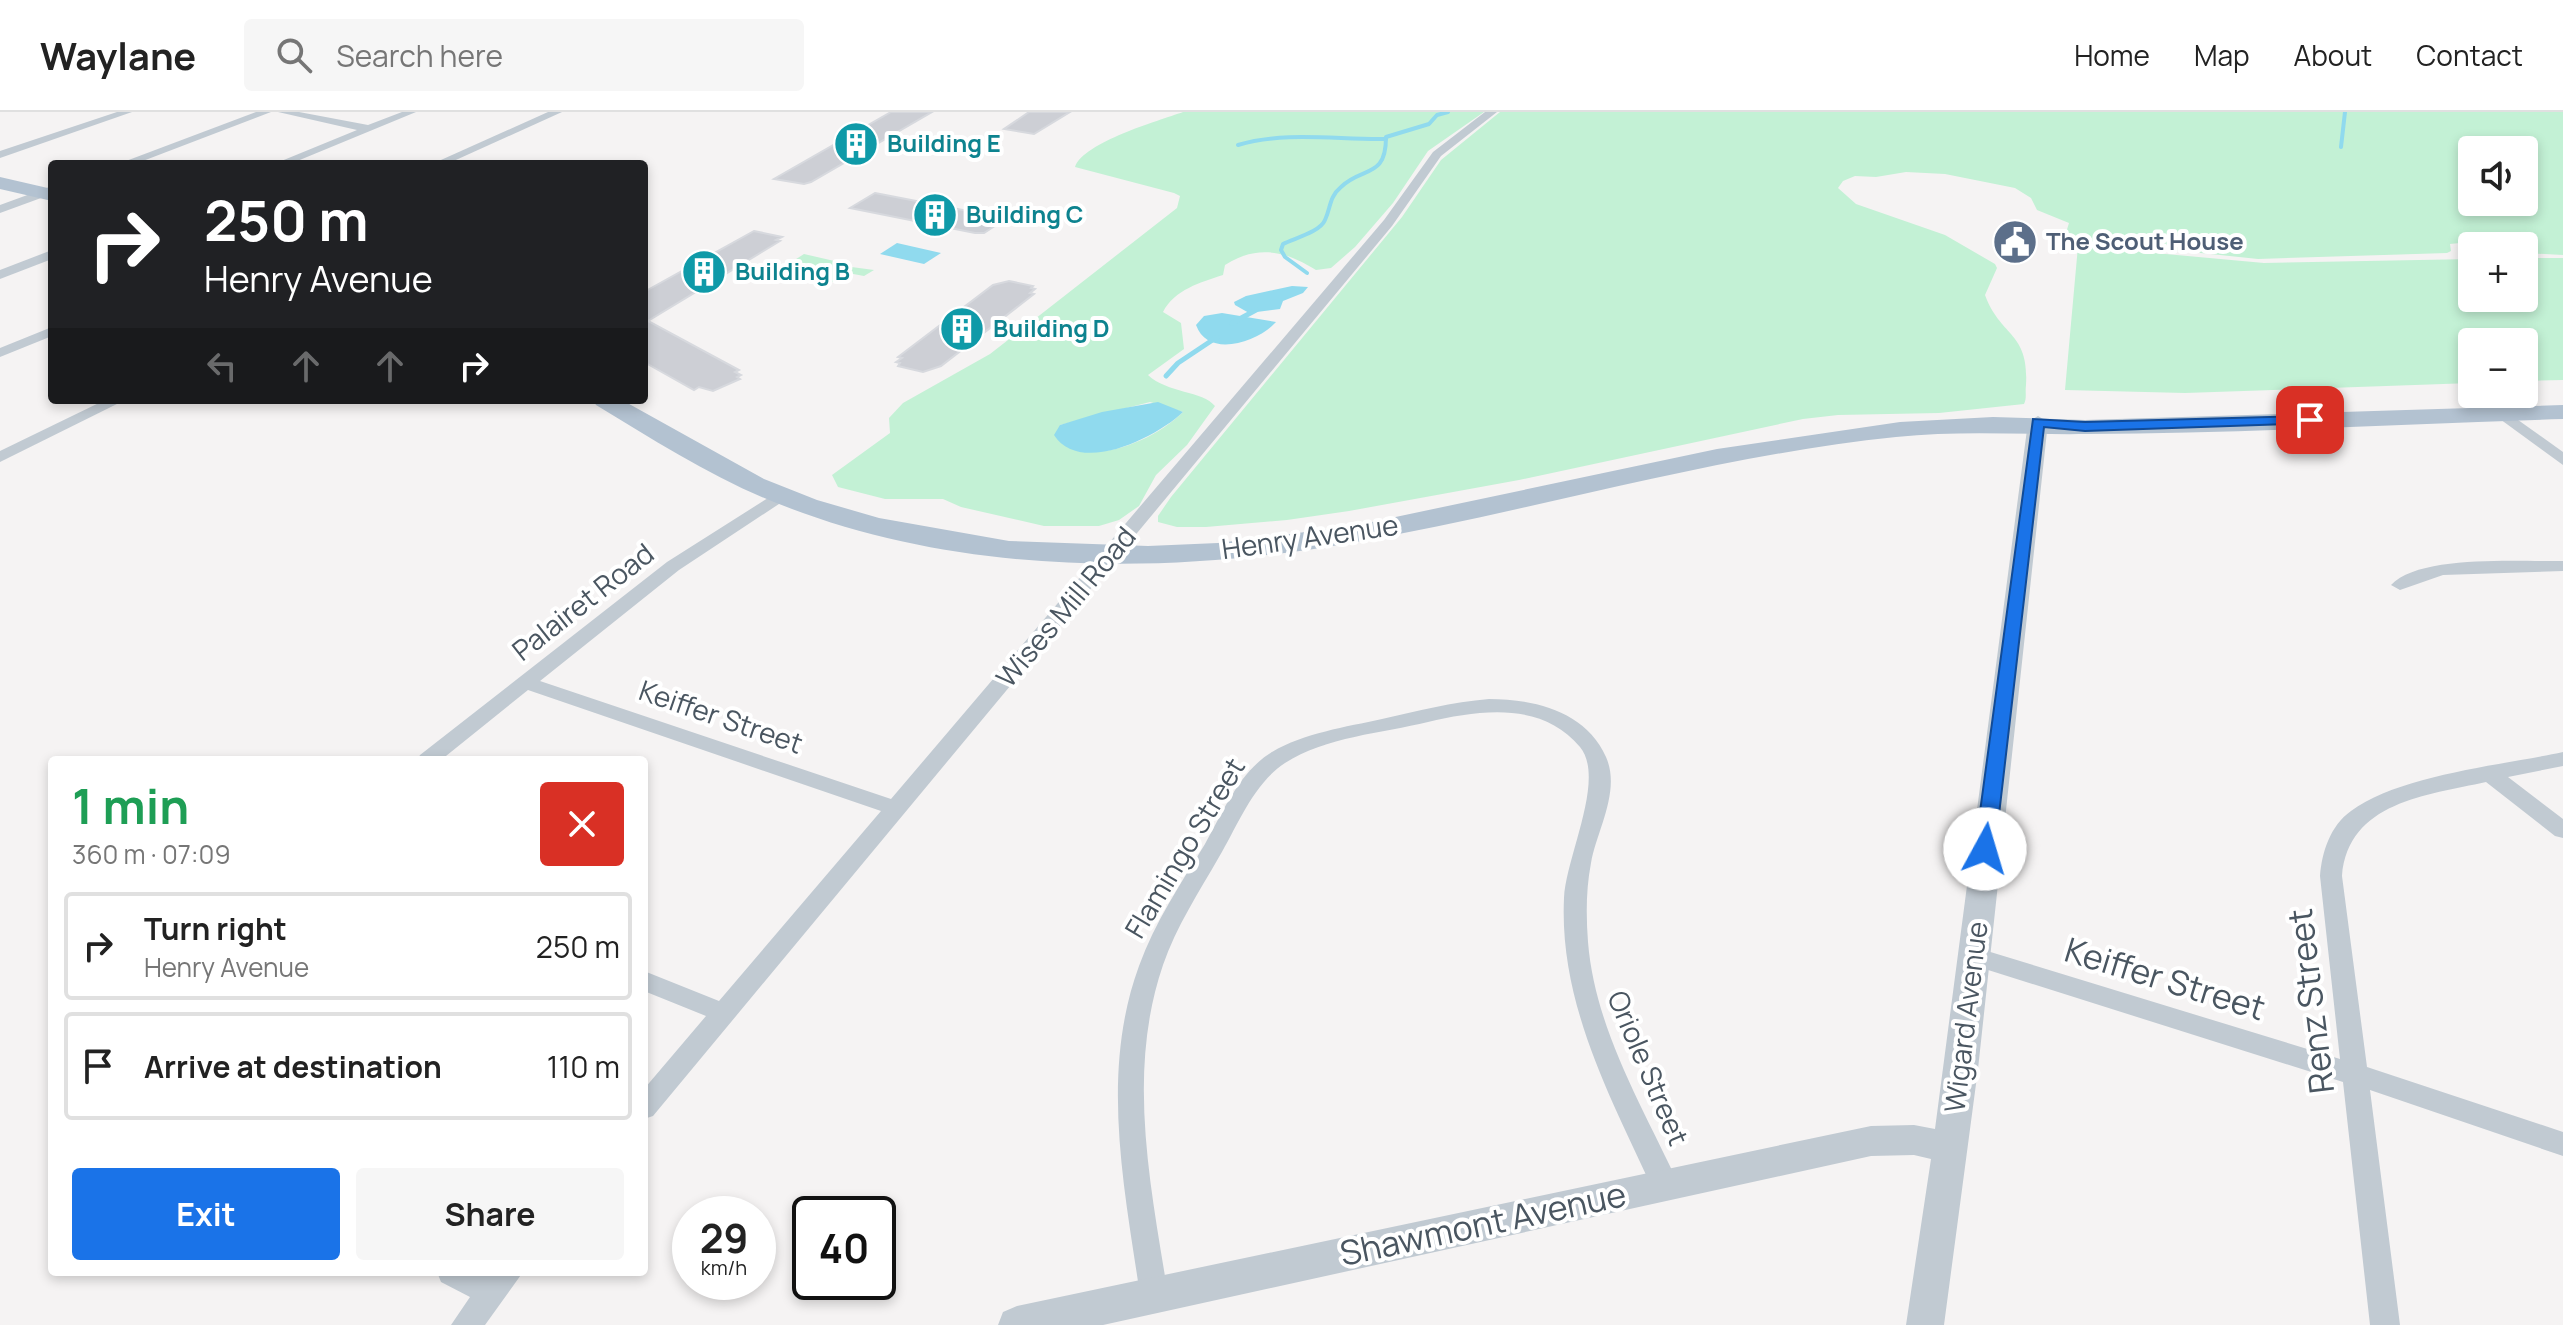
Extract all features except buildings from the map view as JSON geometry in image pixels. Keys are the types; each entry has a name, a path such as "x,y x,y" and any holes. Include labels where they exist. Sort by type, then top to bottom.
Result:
{"main road":[{"path":"0,183 48,193"},
{"name":"Henry Avenue","path":"2538,401 2563,397"},
{"name":"Henry Avenue","path":"612,404 726,471 779,496 855,521 913,534 1016,548 1111,554 1216,550 1308,541 1782,446 1893,431 2038,422 2085,427 2472,408"},
{"name":"Henry Avenue","path":"2506,408 2563,412"}],"street":[{"path":"0,155 127,112"},
{"path":"135,160 266,112"},
{"path":"283,112 369,129"},
{"path":"290,160 411,112"},
{"path":"447,160 557,112"},
{"name":"Wises Mill Road","path":"648,1103 1388,223 1432,159 1492,112"},
{"path":"0,209 48,194"},
{"path":"0,275 48,256"},
{"path":"0,353 48,333"},
{"path":"0,457 109,404"},
{"path":"2493,408 2563,460"},
{"name":"Wigard Avenue","path":"1925,1325 1950,1148 2038,422"},
{"name":"Palairet Road","path":"432,756 682,560 779,496"},
{"path":"2400,585 2424,574 2443,570 2563,566"},
{"name":"Keiffer Street","path":"526,683 896,808"},
{"name":"Flamingo Street","path":"1154,1295 1129,1114 1129,1064 1136,1013 1166,929 1255,778 1278,758 1305,746 1485,703 1502,703 1539,711 1565,724 1586,741"},
{"name":"Oriole Street","path":"1586,741 1596,755 1603,781 1578,873 1575,904 1578,967 1585,1000 1604,1051 1665,1185"},
{"name":"Renz Street","path":"2385,1325 2331,876 2337,845 2357,818 2385,802 2563,759"},
{"path":"2491,775 2563,830"},
{"name":"Keiffer Street","path":"1974,956 2354,1074 2563,1144"},
{"path":"648,983 724,1013"},
{"name":"Shawmont Avenue","path":"1017,1325 1871,1141 1914,1140 1950,1148"},
{"path":"466,1325 501,1282 471,1276"}],"green space":[{"path":"1183,112 1484,112 1428,151 1393,203 1355,247 1331,268 1316,270 1293,258 1271,252 1249,254 1225,265 1223,275 1189,288 1168,304 1163,312 1181,323 1184,349 1148,375 1165,385 1202,397 1215,406 1187,445 1156,475 1139,506 1119,520 1099,526 1044,526 961,507 943,499 885,499 838,487 832,475 890,433 889,418 903,403 990,354 1177,208 1180,196 1174,193 1075,167 1092,149 1107,141","holes":["1150,402 1183,412 1148,437 1105,451 1078,451 1060,425"]},
{"path":"1500,112 2563,112 2563,255 2538,254 2538,232 2458,232 2458,243 2450,244 2451,251 2447,253 2258,259 2068,239 2065,236 2069,223 2037,210 2031,198 2015,188 1945,174 1906,172 1876,177 1855,176 1843,181 1838,188 1856,204 1945,235 1995,264 1997,268 1985,295 1991,309 2019,344 2023,354 2026,367 2024,404 1939,413 1838,415 1803,419 1519,480 1287,520 1206,527 1177,527 1158,522 1158,516 1171,497 1402,217 1441,160"},
{"path":"2078,246 2264,263 2458,259 2458,312 2538,312 2538,258 2563,258 2563,380 2538,381 2538,328 2458,328 2458,383 2185,393 2065,390"},
{"path":"804,254 843,263 844,266 874,270 864,276 848,273 851,279 837,283 779,270"}],"water":[{"path":"897,243 941,253 924,264 880,254"},
{"path":"1292,286 1308,287 1303,293 1283,301 1280,309 1249,313 1234,302 1246,296"},
{"path":"1222,313 1276,322 1246,341 1234,344 1211,342 1196,325 1204,316"},
{"path":"1158,402 1183,412 1156,432 1118,448 1081,452 1066,447 1054,435 1060,425 1102,412"}],"waterway":[{"path":"1386,139 1429,124 1437,115 1448,112"},
{"path":"2341,147 2345,112"},
{"path":"1238,145 1293,137 1386,139"},
{"path":"1307,273 1285,257 1281,250 1283,244 1322,224 1337,191 1378,166 1386,139"},
{"path":"1232,323 1256,310"},
{"path":"1166,376 1178,363 1217,337"}],"place":[{"name":"Building E","path":"856,144"},
{"name":"Building C","path":"935,215"},
{"name":"The Scout House","path":"2015,242"},
{"name":"Building B","path":"704,272"},
{"name":"Building D","path":"962,329"}],"route":[{"path":"1985,849 2038,422 2085,427 2310,420"}]}
